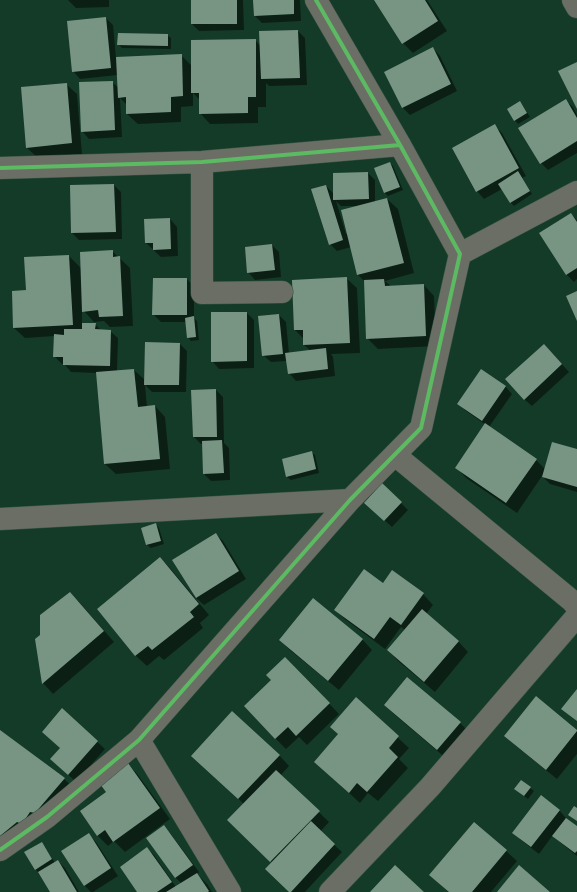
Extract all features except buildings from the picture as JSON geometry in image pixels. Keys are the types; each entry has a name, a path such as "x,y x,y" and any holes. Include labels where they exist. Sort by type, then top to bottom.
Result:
{"street":[{"path":"0,850 47,816 140,740 350,500 421,428 460,254 400,145 316,0"},
{"path":"573,0 577,7"},
{"path":"0,168 202,162 400,145"},
{"path":"202,162 202,293 282,292"},
{"path":"460,254 577,192"},
{"path":"330,892 430,787 576,606 396,455"},
{"path":"0,518 350,500"},
{"path":"140,740 230,892"}],"cycle path":[{"path":"0,850 47,817 139,740 350,500 421,428 460,254 400,145 316,0"},
{"path":"0,168 202,162 400,145"}]}
